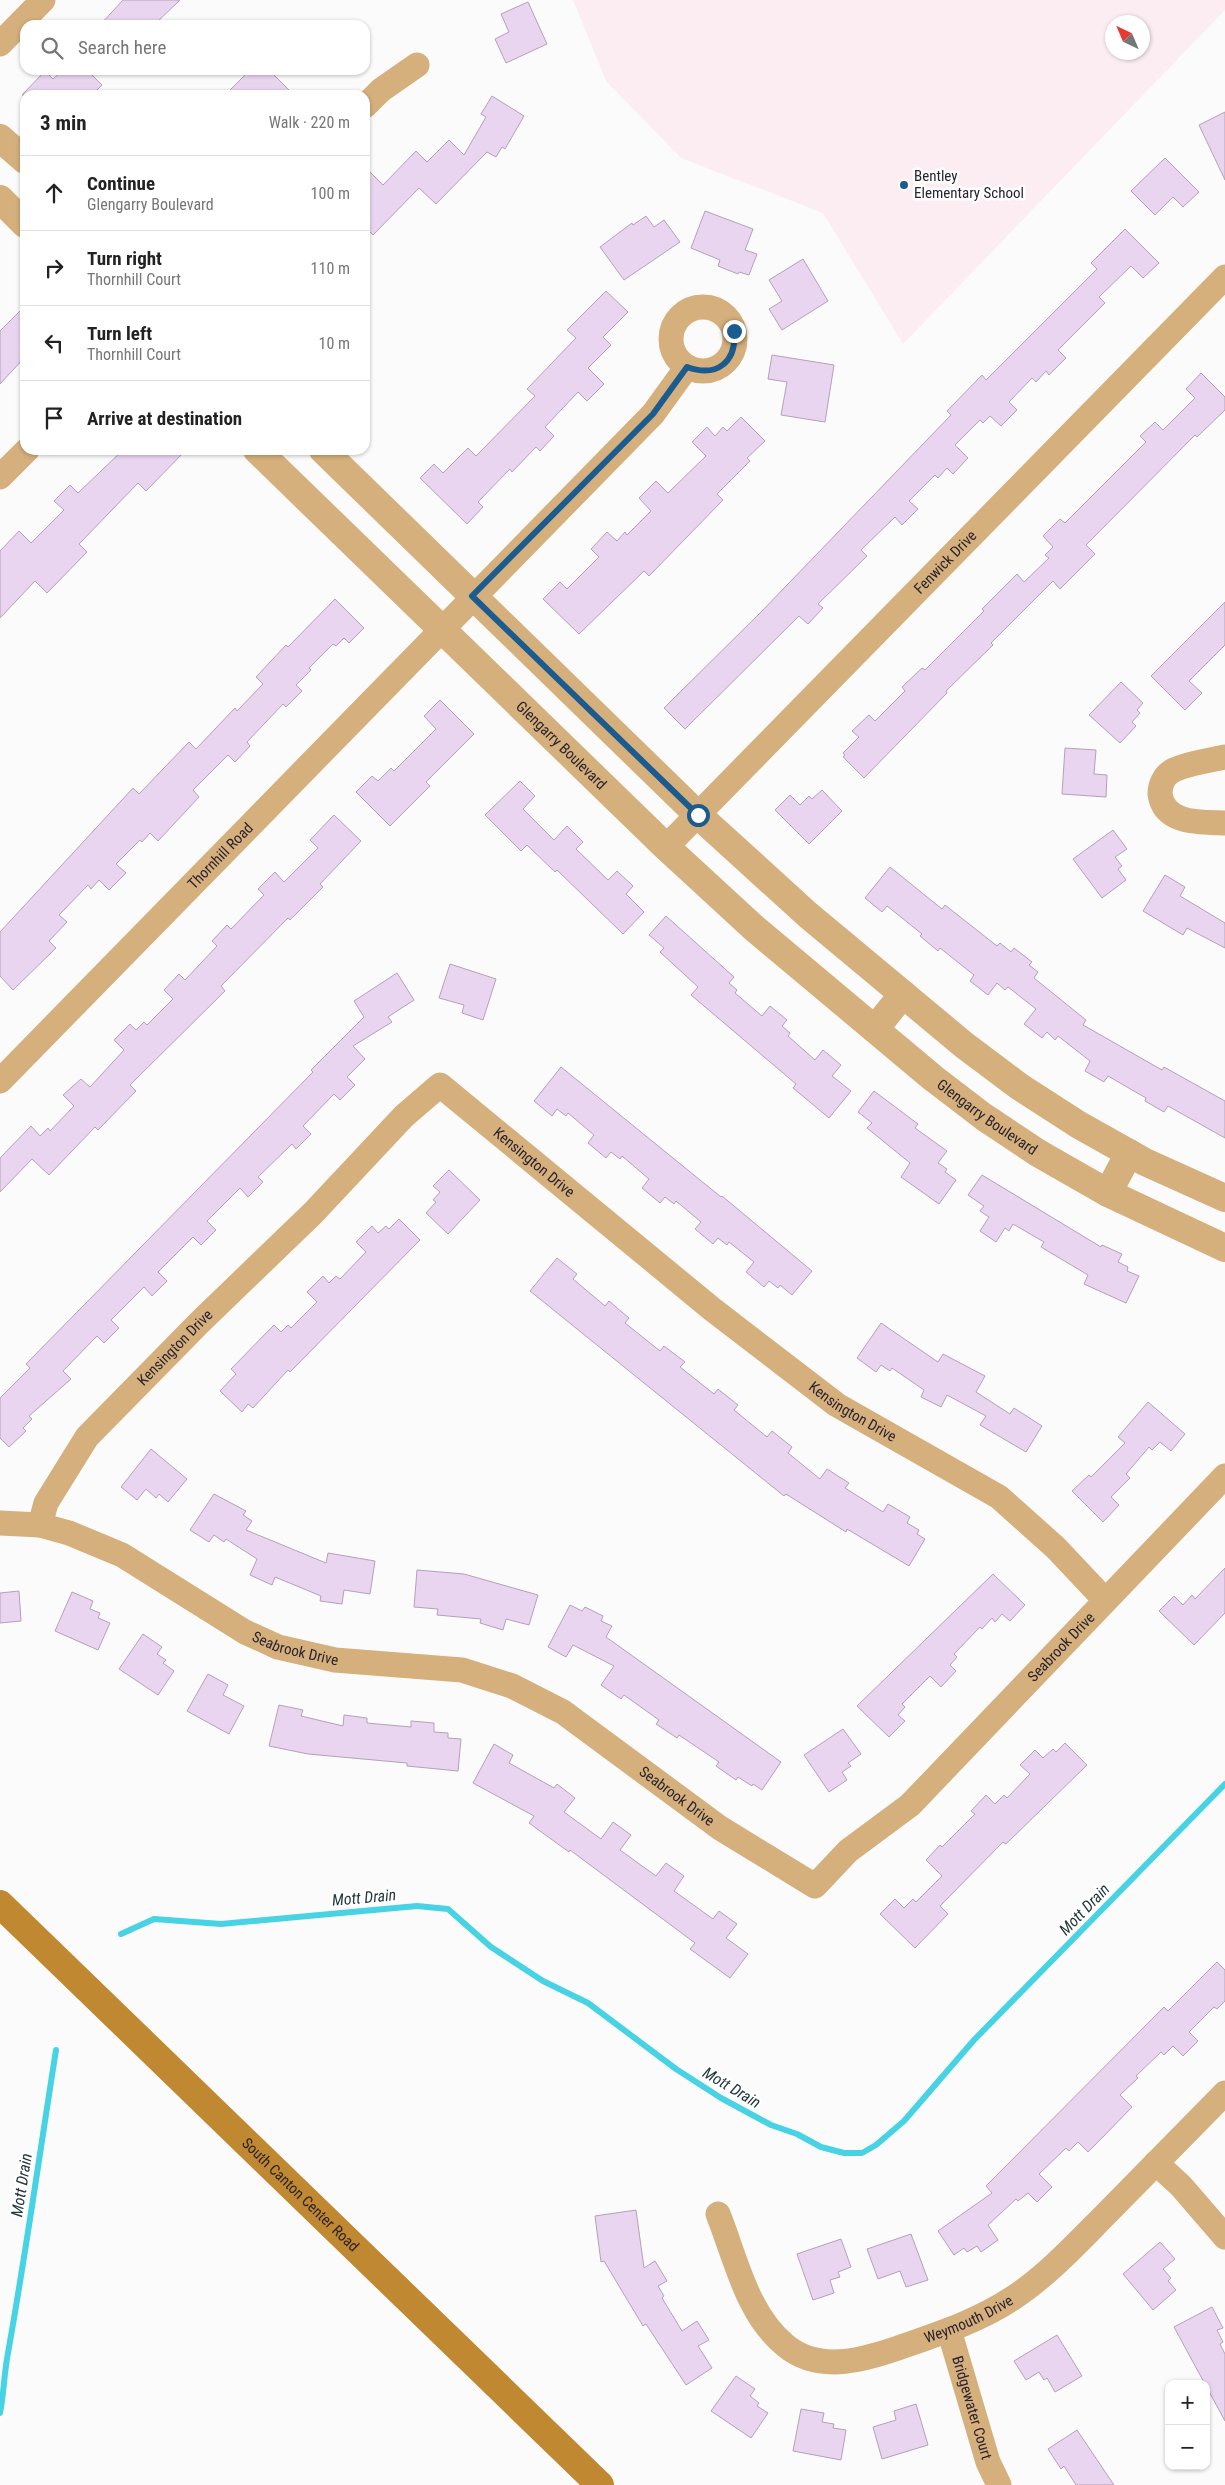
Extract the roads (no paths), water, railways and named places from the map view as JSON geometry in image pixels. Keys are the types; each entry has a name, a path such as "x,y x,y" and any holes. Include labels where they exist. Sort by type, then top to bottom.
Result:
{"main road":[{"name":"South Canton Center Road","path":"0,1904 600,2485"}],"street":[{"path":"23,20 43,0"},
{"path":"0,44 20,24"},
{"path":"370,101 381,90 417,65"},
{"path":"0,138 20,156"},
{"path":"0,199 20,219"},
{"name":"Fenwick Drive","path":"666,847 1225,277"},
{"name":"Thornhill Road","path":"0,1081 472,596 653,414 687,367"},
{"path":"0,477 22,455"},
{"name":"Glengarry Boulevard","path":"262,455 666,847 754,928 874,1029 984,1118 1038,1153 1108,1193 1225,1248"},
{"path":"328,455 698,815 808,915 964,1045 1020,1086 1079,1125 1129,1153 1225,1198"},
{"path":"1225,756 1173,770 1164,780 1160,791 1164,807 1175,817 1185,820 1225,823"},
{"path":"874,1029 903,994"},
{"name":"Kensington Drive","path":"40,1525 46,1503 87,1437 200,1322 313,1213 404,1116 440,1085 712,1309 837,1405 999,1497 1056,1548 1105,1600"},
{"path":"1108,1193 1129,1153"},
{"name":"Seabrook Drive","path":"0,1523 40,1525 69,1533 122,1555 245,1632 278,1647 335,1660 462,1670 512,1686 563,1712 720,1828 815,1886 848,1851 910,1805 1225,1476"},
{"name":"Weymouth Drive","path":"718,2214 756,2314 769,2331 788,2348 814,2359 840,2362 863,2360 981,2317 1012,2299 1066,2255 1225,2093"},
{"path":"1156,2163 1181,2186 1225,2237"},
{"name":"Bridgewater Court","path":"949,2330 988,2462 998,2485"}],"waterway":[{"name":"Mott Drain","path":"121,1934 154,1919 221,1924 417,1906 448,1909 491,1947 543,1981 588,2003 676,2069 721,2098 771,2125 797,2134 821,2147 844,2153 862,2153 876,2145 904,2121 974,2040 1225,1784"},
{"name":"Mott Drain","path":"0,2413 56,2050"}],"place":[{"name":"Bentley Elementary School","path":"904,185"}]}
